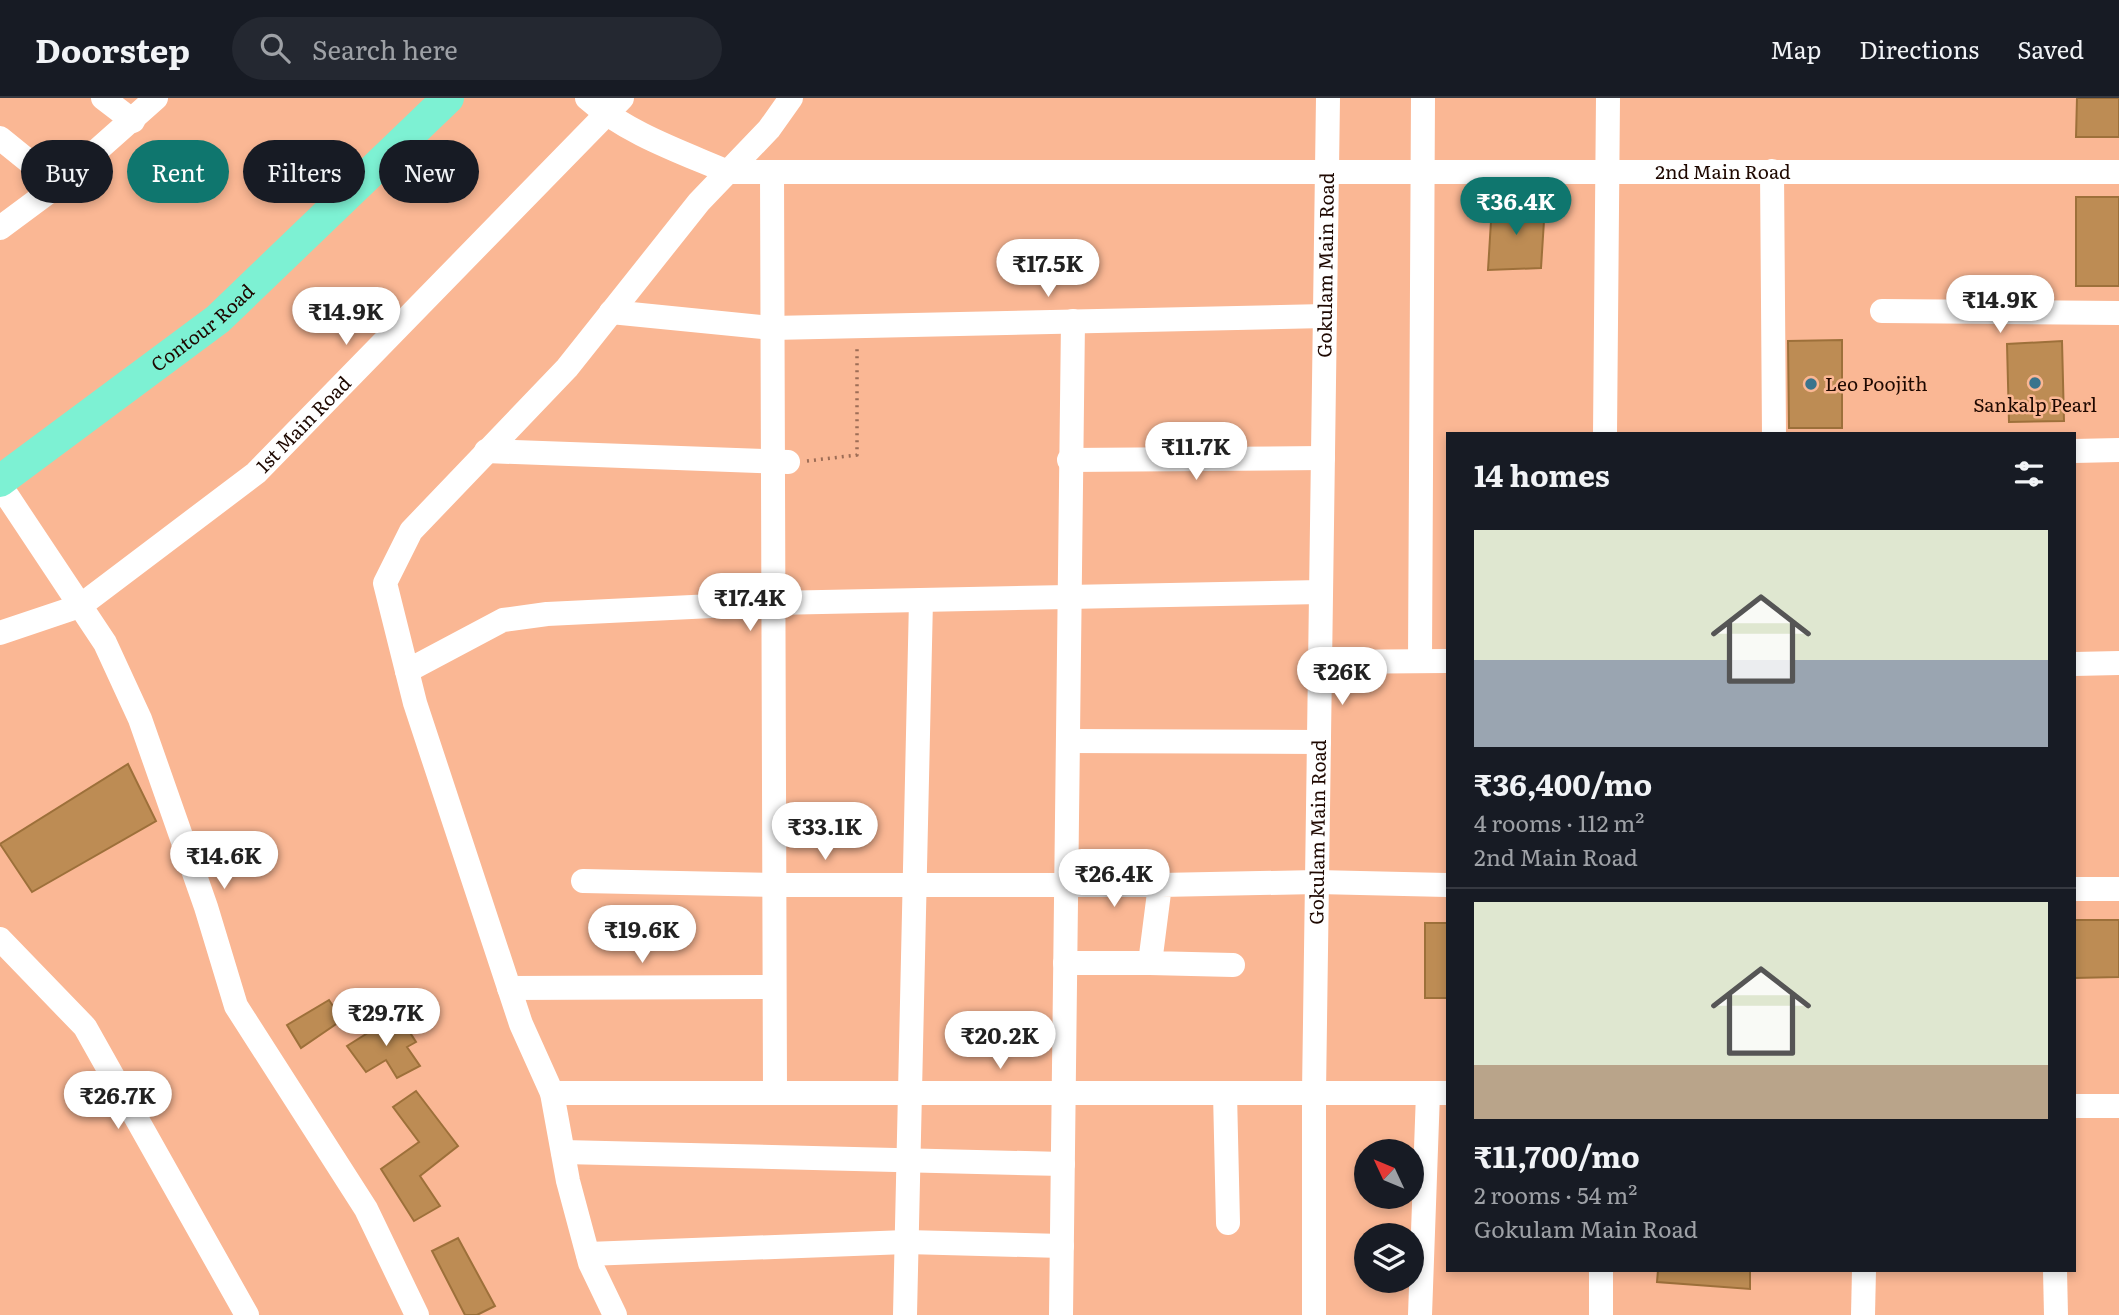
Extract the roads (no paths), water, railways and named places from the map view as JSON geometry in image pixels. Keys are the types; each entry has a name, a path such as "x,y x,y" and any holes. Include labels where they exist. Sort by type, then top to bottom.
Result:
{"main road":[{"name":"Contour Road","path":"0,483 218,319 449,98"}],"street":[{"path":"103,98 133,121"},
{"path":"111,140 156,98"},
{"path":"587,98 614,107 728,172"},
{"path":"615,1315 588,1254 563,1152 552,1093 521,1024 509,988 407,671 385,583 411,531 567,368 699,202 769,130 791,98"},
{"name":"Gokulam Main Road","path":"1314,1315 1314,1093 1328,98"},
{"path":"1420,661 1423,98"},
{"path":"1605,432 1608,98"},
{"name":"1st Main Road","path":"0,633 80,606 256,473 614,107"},
{"path":"0,138 21,155"},
{"path":"1772,171 1774,432"},
{"name":"2nd Main Road","path":"728,172 2119,172"},
{"path":"772,172 772,328 781,463 773,603 775,1093"},
{"path":"0,228 34,203"},
{"path":"611,312 772,328 857,332 1073,321 1325,316"},
{"path":"1882,312 2119,313"},
{"path":"1061,1315 1069,460 1073,321"},
{"path":"486,450 781,463"},
{"path":"2076,451 2119,450"},
{"path":"1069,460 1323,458"},
{"path":"0,483 105,643 140,719 206,907 236,1006 366,1209 417,1315"},
{"path":"407,671 503,620 547,614 773,603 1321,592"},
{"path":"905,1315 921,600"},
{"path":"1320,662 1446,661"},
{"path":"2076,664 2119,663"},
{"path":"1068,741 1319,741"},
{"path":"583,881 1066,887 1317,882 1446,885"},
{"path":"1150,963 1160,885"},
{"path":"2076,889 2119,889"},
{"path":"0,939 85,1027 247,1315"},
{"path":"1065,963 1233,965"},
{"path":"509,988 774,986"},
{"path":"552,1093 1438,1093 1420,1315"},
{"path":"1225,1093 1228,1223"},
{"path":"2076,1106 2119,1106"},
{"path":"563,1152 1063,1164"},
{"path":"588,1254 906,1242 1062,1246"},
{"path":"1601,1272 1601,1315"},
{"path":"1863,1315 1864,1272"},
{"path":"2055,1272 2056,1315"}],"place":[{"name":"Sankalp Pearl","path":"2035,383"},
{"name":"Leo Poojith","path":"1811,384"}]}
